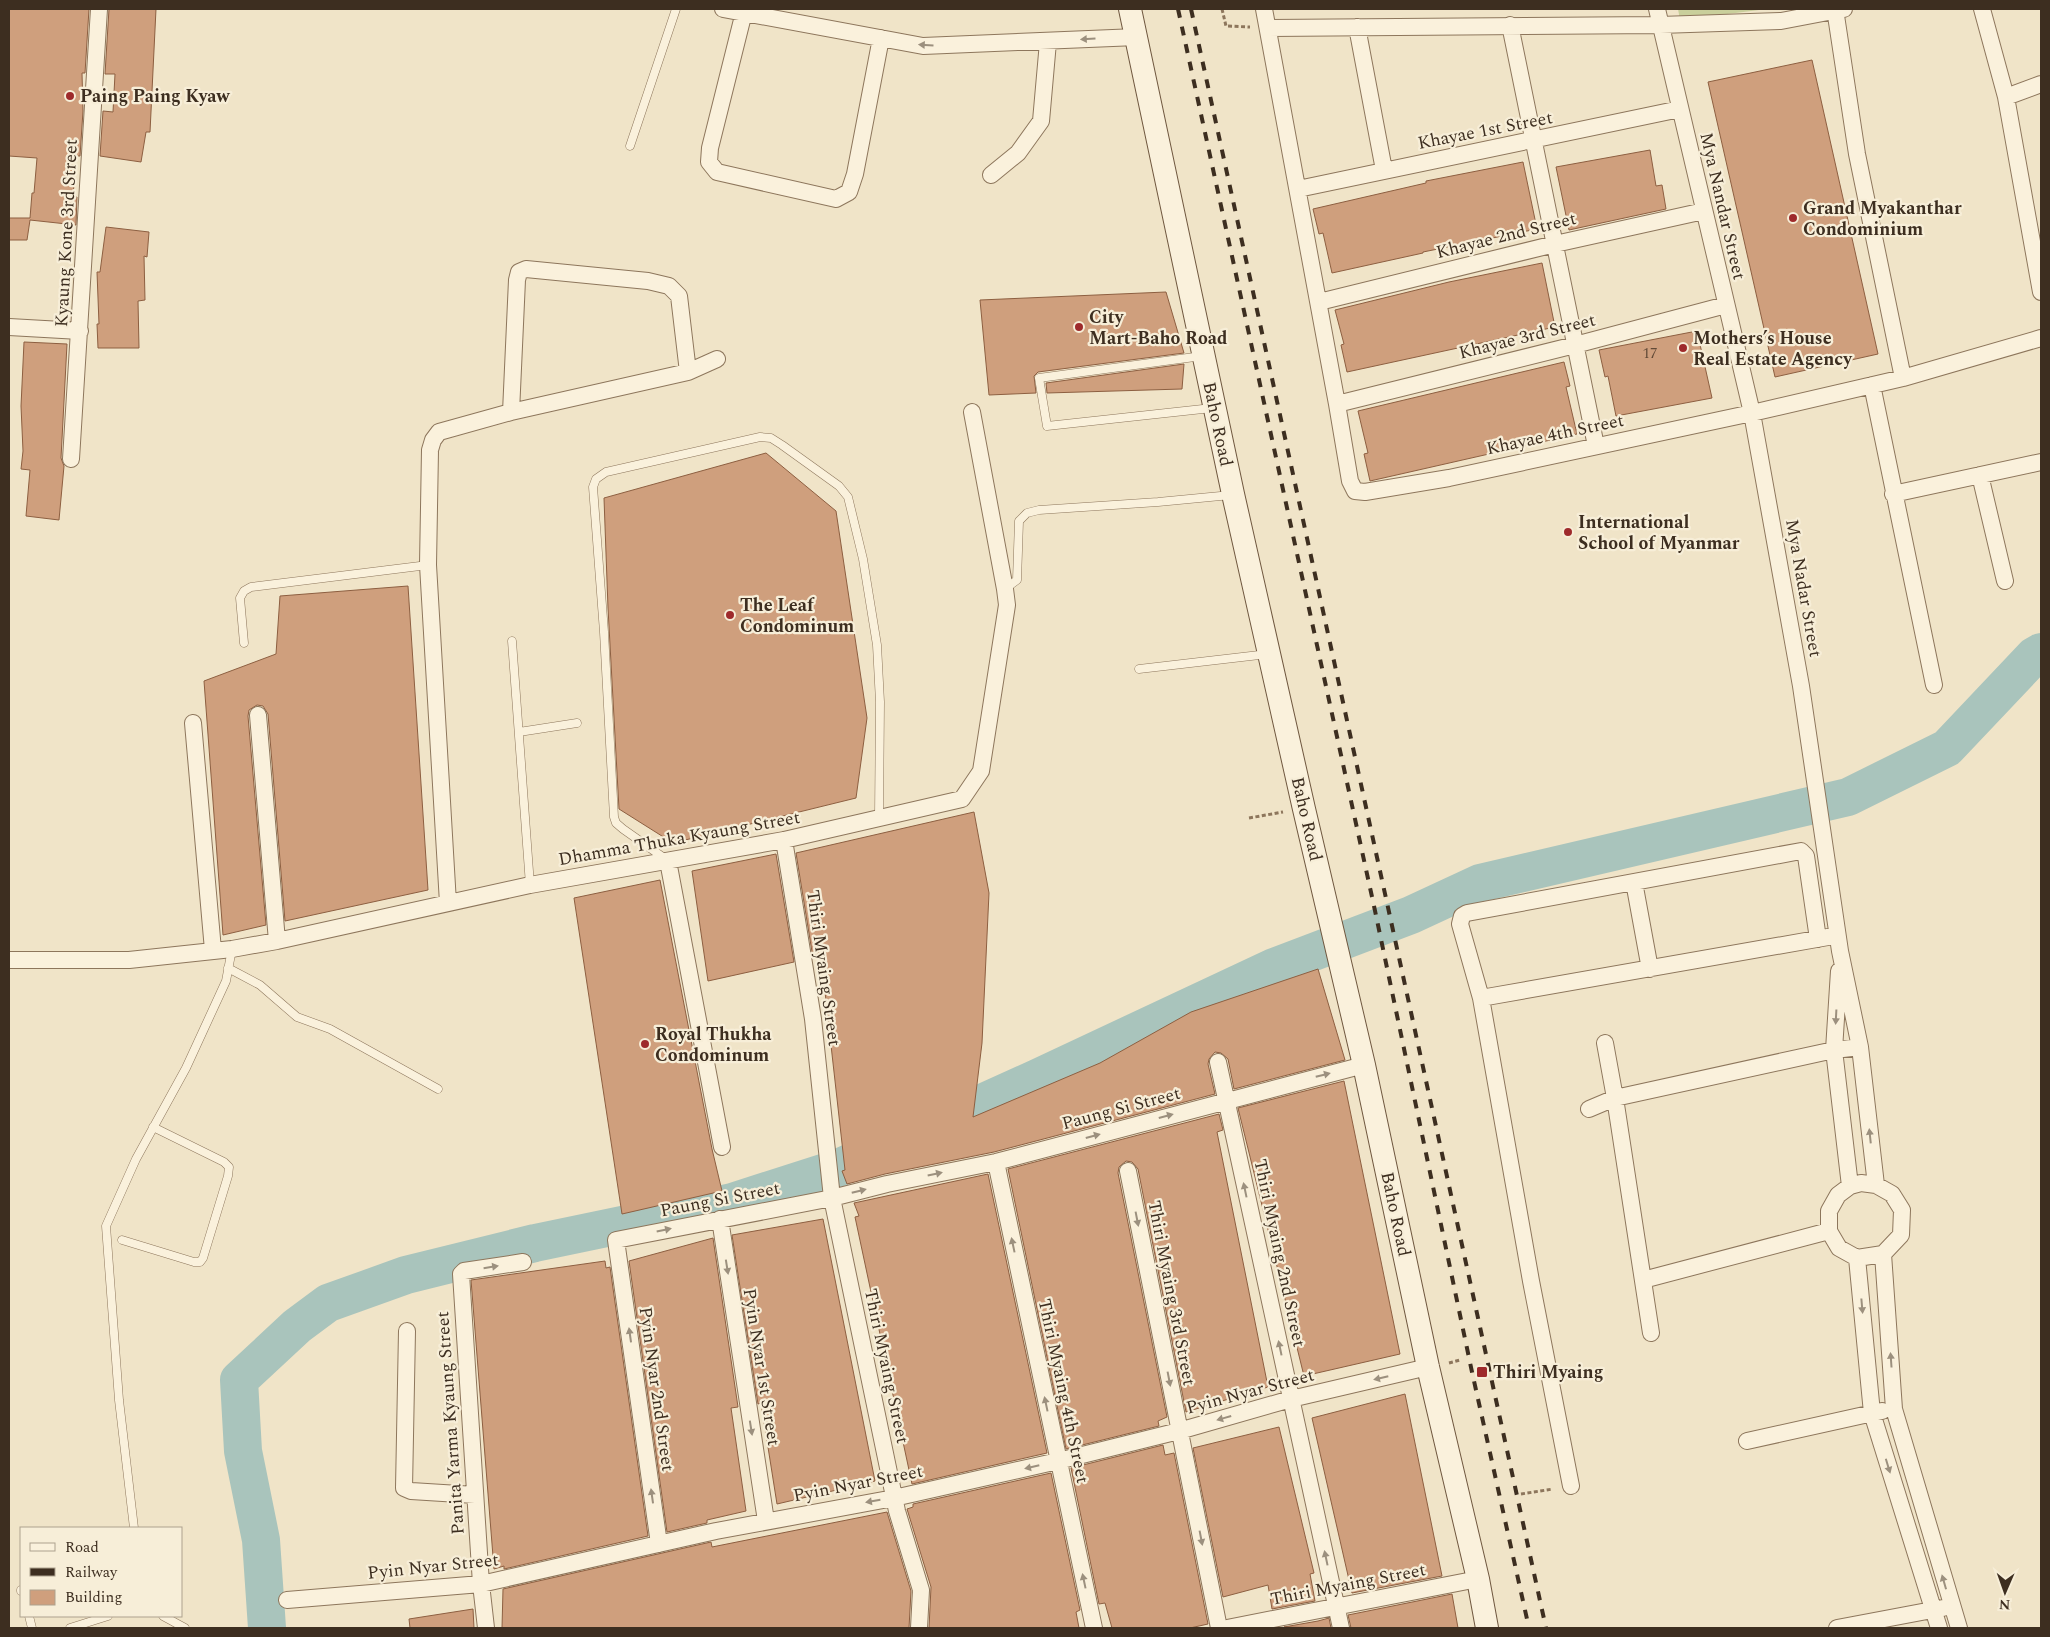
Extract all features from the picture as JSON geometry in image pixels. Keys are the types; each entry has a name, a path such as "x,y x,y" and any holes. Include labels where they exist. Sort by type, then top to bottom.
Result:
{"main road":[{"name":"Baho Road","path":"1130,9 1233,494 1364,1065 1428,1367 1478,1579 1487,1628"}],"street":[{"name":"Kyaung Kone 3rd Street","path":"71,459 99,9"},
{"path":"723,9 923,46 1137,37"},
{"path":"1264,9 1337,404"},
{"path":"1982,9 2006,97 2041,292"},
{"path":"1269,28 1510,25 1658,17 1781,20 1838,10 1857,154 1903,378"},
{"path":"744,12 710,148 709,162 717,172 836,199 849,192 856,174 881,38"},
{"name":"Mya Nandar Street","path":"1658,17 1752,413"},
{"path":"1510,25 1596,446"},
{"path":"1357,27 1384,170"},
{"path":"991,175 1018,153 1041,121 1048,42"},
{"path":"2006,97 2041,84"},
{"name":"Khayae 1st Street","path":"1298,189 1680,109"},
{"name":"Khayae 2nd Street","path":"1319,302 1554,244 1704,211"},
{"path":"511,412 517,280 519,272 526,269 648,281 669,286 679,296 688,372"},
{"name":"Khayae 3rd Street","path":"1337,404 1575,345 1726,304"},
{"path":"9,327 80,331"},
{"name":"Khayae 4th Street","path":"1337,404 1350,481 1355,491 1365,492 1449,478 1752,413 1903,378 2041,338"},
{"path":"448,903 428,565 430,450 433,440 439,432 511,412 688,372 717,359"},
{"path":"1872,385 1934,685"},
{"name":"Dhamma Thuka Kyaung Street","path":"9,960 129,960 232,949 277,941 530,885 784,840 962,798 980,771 1007,605 972,412"},
{"name":"Mya Nadar Street","path":"1752,413 1801,686 1839,942"},
{"path":"1893,494 2041,462"},
{"path":"1980,475 2005,581"},
{"path":"258,715 277,941"},
{"path":"193,723 213,950"},
{"name":"Thiri Myaing Street","path":"784,840 813,1018 832,1198 894,1498 920,1590 919,1628"},
{"path":"1571,1486 1531,1281 1481,998 1460,924 1462,916 1467,913 1801,851 1806,856 1818,939"},
{"path":"668,861 722,1147"},
{"path":"1634,882 1650,969"},
{"path":"1481,998 1818,939 1839,942"},
{"path":"1839,942 1860,1047 1876,1185"},
{"path":"1839,942 1834,1050 1850,1186"},
{"path":"1605,1043 1616,1098 1652,1333"},
{"path":"1589,1109 1616,1098 1834,1050 1860,1047"},
{"name":"Thiri Myaing 2nd Street","path":"1218,1062 1341,1628"},
{"name":"Paung Si Street","path":"616,1240 832,1198 887,1184 996,1162 1364,1065"},
{"name":"Thiri Myaing 4th Street","path":"996,1162 1094,1628"},
{"name":"Thiri Myaing 3rd Street","path":"1128,1172 1219,1628"},
{"path":"1861,1183 1876,1185 1892,1194 1902,1210 1901,1236 1883,1254 1857,1258 1839,1248 1829,1231 1829,1211 1838,1195 1850,1186 1861,1183"},
{"name":"Pyin Nyar 1st Street","path":"720,1219 766,1521"},
{"path":"1643,1280 1829,1231"},
{"name":"Pyin Nyar 2nd Street","path":"616,1240 659,1544"},
{"path":"1883,1254 1894,1409 1951,1607 1959,1628"},
{"path":"1857,1258 1872,1413 1939,1628"},
{"name":"Panita Yarma Kyaung Street","path":"486,1628 481,1584 461,1274 464,1271 523,1262"},
{"path":"407,1331 404,1488 411,1491 475,1495"},
{"name":"Pyin Nyar Street","path":"287,1600 481,1584 766,1521 894,1498 1058,1461 1179,1431 1291,1399 1428,1367"},
{"path":"1747,1441 1894,1409"},
{"name":"Thiri Myaing Street","path":"1227,1628 1478,1579"},
{"path":"1837,1628 1951,1607"}],"lane":[{"path":"630,146 676,9"},
{"path":"1204,356 1040,378 1047,426 1214,407"},
{"path":"668,861 616,823 614,817 604,632 593,487 596,479 606,472 760,437 771,438 782,445 839,486 848,497 864,559 877,645 880,702 879,818"},
{"path":"1005,589 1017,580 1019,522 1027,512 1233,494"},
{"path":"244,643 240,598 244,591 252,587 428,565"},
{"path":"512,641 530,885"},
{"path":"1139,669 1270,654"},
{"path":"519,732 577,723"},
{"path":"134,1527 119,1400 106,1226 136,1159 186,1068 226,981 232,949"},
{"path":"228,968 260,985 297,1017 330,1029 438,1089"},
{"path":"122,1240 194,1262 200,1262 203,1258 228,1176 229,1167 224,1162 153,1128"},
{"path":"70,1628 105,1617"},
{"path":"165,1617 185,1628"}],"path":[{"path":"1222,9 1226,26 1269,28"},
{"path":"1249,818 1304,809"},
{"path":"1521,1494 1571,1486"}],"green space":[{"path":"1678,9 1767,9 1680,20"}],"building":[{"path":"9,9 89,9 85,73 82,73 83,111 80,156 76,156 73,197 77,197 76,225 30,220 27,240 9,240 9,218 30,218 37,158 9,156"},
{"path":"109,9 156,9 150,132 146,132 141,162 100,156 103,111 113,112 115,74 105,74"},
{"name":"Grand Myakanthar Condominium","path":"1812,60 1878,354 1775,377 1708,82"},
{"path":"1650,150 1656,186 1662,185 1666,209 1569,230 1556,167"},
{"path":"1523,162 1537,229 1332,273 1323,233 1319,234 1313,209 1426,183 1426,181"},
{"path":"106,227 149,232 147,257 144,256 145,300 138,301 139,348 98,348 97,272 100,272"},
{"path":"1542,263 1555,327 1347,372 1341,345 1344,344 1335,310 1449,282"},
{"name":"City Mart-Baho Road","path":"1166,292 1184,353 1038,372 1034,376 1036,393 989,395 980,300"},
{"path":"1697,331 1712,398 1616,416 1608,376 1605,377 1599,350"},
{"path":"24,342 67,344 61,458 64,466 59,520 26,516 30,470 21,469 23,451 21,406"},
{"path":"1564,362 1570,386 1566,387 1577,434 1370,481 1364,454 1368,453 1358,411"},
{"path":"1184,364 1182,389 1047,393 1046,383"},
{"name":"The Leaf Condominum","path":"766,453 836,511 867,718 856,798 673,843 619,809 604,498"},
{"path":"408,586 428,890 285,921 268,714 263,706 257,705 249,710 248,716 266,925 223,935 204,681 276,654 280,596"},
{"path":"974,812 989,893 982,1043 973,1117 1100,1063 1191,1012 1318,969 1345,1060 1234,1089 1228,1059 1221,1053 1215,1052 1209,1059 1208,1064 1215,1094 994,1152 885,1174 847,1184 842,1171 845,1170 821,956 813,958 796,853"},
{"path":"776,854 794,962 708,981 692,871"},
{"name":"Royal Thukha Condominum","path":"660,880 712,1149 722,1191 622,1214 574,898"},
{"path":"1344,1081 1400,1354 1304,1376 1238,1108"},
{"path":"1219,1114 1223,1130 1217,1132 1268,1387 1186,1412 1138,1169 1132,1162 1126,1161 1119,1167 1118,1173 1167,1417 1158,1421 1159,1426 1066,1449 1008,1169"},
{"path":"988,1174 1047,1453 912,1484 855,1217 859,1216 854,1203"},
{"path":"823,1219 875,1481 777,1504 761,1403 758,1404 732,1235"},
{"path":"713,1238 738,1407 731,1408 746,1511 707,1520 707,1523 667,1532 629,1261"},
{"path":"605,1261 606,1268 610,1267 648,1536 504,1569 504,1566 494,1569 471,1280"},
{"path":"1405,1394 1442,1576 1352,1593 1312,1418"},
{"path":"1279,1427 1314,1573 1310,1574 1315,1601 1272,1609 1268,1585 1223,1597 1193,1448"},
{"path":"1163,1445 1165,1455 1174,1453 1208,1624 1190,1628 1112,1628 1105,1603 1099,1604 1071,1468"},
{"path":"1051,1473 1080,1610 1076,1612 1079,1628 929,1628 931,1587 907,1509 913,1507 913,1504"},
{"path":"887,1512 911,1591 909,1628 502,1628 503,1589 711,1542 712,1547"},
{"path":"1452,1594 1458,1628 1351,1628 1348,1615"},
{"path":"473,1609 474,1628 410,1628 409,1619"},
{"path":"1329,1618 1331,1628 1284,1627 1318,1621"}],"waterway":[{"path":"267,1628 261,1540 243,1451 239,1380 297,1326 328,1303 406,1275 535,1243 732,1202 838,1168 1037,1078 1274,967 1411,915 1480,883 1848,797 1947,748 2034,656 2041,652"}],"railway":[{"path":"1178,9 1529,1628"},
{"path":"1191,9 1546,1628"}],"place":[{"name":"Paing Paing Kyaw","path":"70,96"},
{"name":"Grand Myakanthar Condominium","path":"1793,218"},
{"name":"City Mart-Baho Road","path":"1079,327"},
{"name":"Mothers’s House Real Estate Agency","path":"1683,348"},
{"name":"International School of Myanmar","path":"1568,532"},
{"name":"The Leaf Condominum","path":"730,615"},
{"name":"Royal Thukha Condominum","path":"645,1044"},
{"name":"Thiri Myaing","path":"1482,1372"}]}
